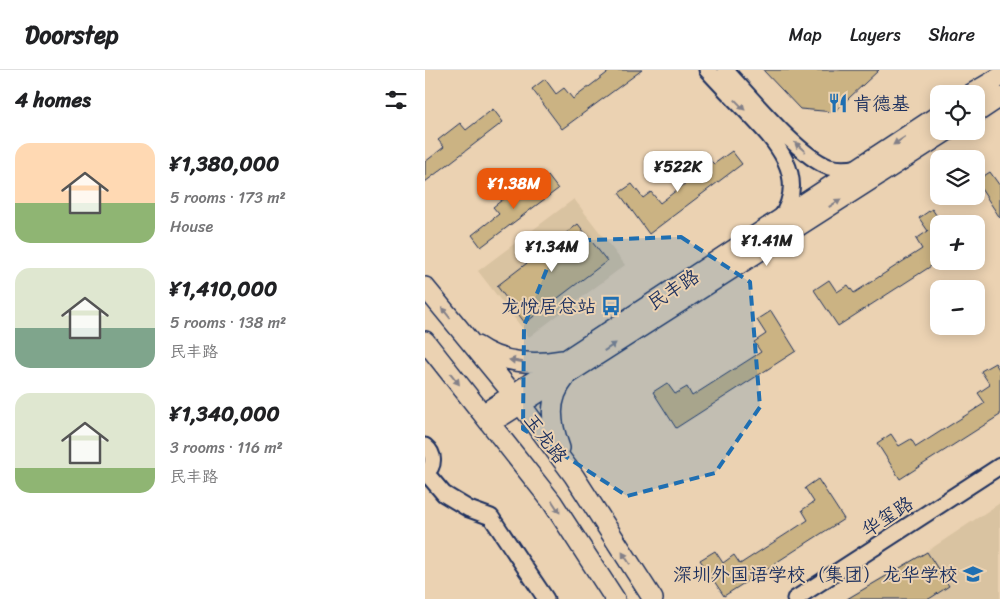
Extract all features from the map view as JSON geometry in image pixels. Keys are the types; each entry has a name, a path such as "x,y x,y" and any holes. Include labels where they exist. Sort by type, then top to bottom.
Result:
{"main road":[{"path":"985,85 1000,76"},
{"path":"985,107 1000,98"},
{"name":"民丰路","path":"567,367 780,219 930,121"},
{"name":"民丰路","path":"486,419 933,140"},
{"name":"玉龙路","path":"425,287 517,399 567,466 653,599"},
{"path":"467,339 487,353 510,360 567,367 557,389 552,410 553,430 567,466"},
{"name":"玉龙路","path":"425,341 552,502 615,599"}],"street":[{"path":"707,70 768,134 785,158 789,172 790,198 787,209 780,219"},
{"path":"725,70 778,126 809,155 830,167 850,169 859,167"},
{"path":"425,446 433,458 432,466 426,474 444,494 469,509 491,517 546,599"},
{"name":"华玺路","path":"795,599 1000,466"}],"highlighted area":[{"path":"681,237 750,282 760,407 715,473 627,496 523,429 524,326 558,241"}],"shaded area":[{"path":"574,199 625,265 529,337 478,271"},
{"path":"1000,503 1000,599 845,599 932,548"}],"building":[{"path":"611,70 642,70 562,129 532,89 545,79 556,94 564,88 573,99"},
{"path":"763,70 879,70 834,112 800,109"},
{"path":"493,109 503,122 425,182 425,162 444,147 438,140 460,123 466,130"},
{"path":"732,151 742,164 649,234 619,193 632,184 643,198 651,192 660,203 699,173 695,168 708,158 714,164"},
{"path":"990,172 1000,186 1000,218 985,195 985,175"},
{"path":"548,176 558,189 481,247 472,235 499,214 493,207 515,190 520,197"},
{"path":"932,209 936,215 930,215 930,267 838,326 814,290 829,280 837,292 848,285 854,293 922,249 916,239 928,231 919,218"},
{"path":"578,224 607,261 525,323 497,286"},
{"path":"771,311 796,351 676,428 653,392 667,383 675,394 687,387 692,396 761,352 754,342 766,334 757,320"},
{"path":"995,363 1000,371 1000,415 900,479 877,443 891,434 899,446 911,439 916,447 985,403 978,393 990,385 981,371"},
{"path":"818,479 844,519 724,596 700,560 715,551 723,563 734,555 740,564 808,520 802,510 814,502 805,488"},
{"path":"927,552 949,586 929,599 847,599"}],"place":[{"name":"肯德基","path":"838,103"},
{"name":"龙悦居总站","path":"611,306"},
{"name":"深圳外国语学校（集团）龙华学校","path":"973,574"}]}
